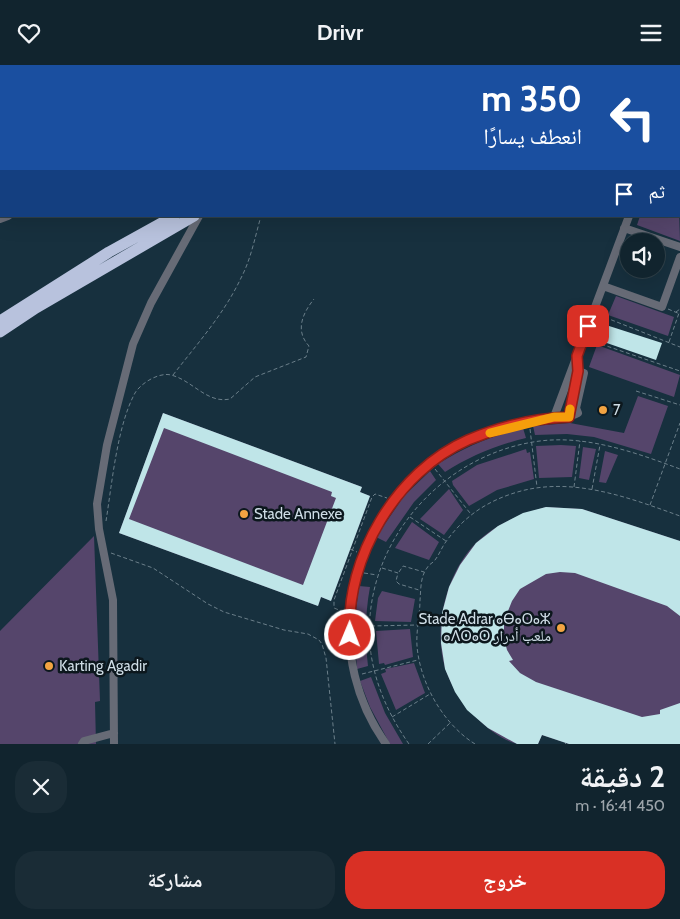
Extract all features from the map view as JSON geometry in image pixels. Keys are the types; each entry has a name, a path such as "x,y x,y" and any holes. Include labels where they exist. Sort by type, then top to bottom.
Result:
{"highway":[{"path":"0,332 172,217"},
{"path":"0,321 112,257 192,217"}],"street":[{"path":"114,744 113,600 99,529 98,504 107,445 129,358 151,303 198,217"},
{"path":"386,744 365,706 350,650 350,614 357,571 362,554 394,501 431,464 467,441 500,429 554,417 569,417 578,413 576,408 577,356 629,217"},
{"path":"624,228 680,247"},
{"path":"603,285 662,307 680,257"},
{"path":"569,417 578,371"},
{"path":"554,417 578,371"},
{"path":"82,744 84,741 114,733"}],"path":[{"path":"172,376 221,312 236,288 251,253 261,217"},
{"path":"105,523 119,445 136,392 143,384 164,375 172,376 211,397 230,399 255,377 299,361 308,355 309,346 303,338 301,325 306,310 314,299"},
{"path":"662,307 680,314 669,342"},
{"path":"676,312 680,309"},
{"path":"593,313 680,347"},
{"path":"584,338 680,371"},
{"path":"636,391 680,405"},
{"path":"529,423 537,488"},
{"path":"650,505 680,423"},
{"path":"409,744 392,717 374,670 370,626 378,575 399,531 409,516 444,480 470,464 500,450 532,443 564,440 600,445 680,469"},
{"path":"574,488 580,441"},
{"path":"592,490 600,445"},
{"path":"431,464 471,514"},
{"path":"475,744 451,723 431,694 419,659 419,590 425,573 446,541 471,514 502,497 537,488 592,490 680,515"},
{"path":"350,614 334,608 333,605 351,550 374,494 394,501"},
{"path":"409,516 446,541"},
{"path":"351,550 362,554"},
{"path":"104,552 119,555 153,568 224,612 314,637 322,644 326,658 335,744"},
{"path":"419,590 397,583 398,573 403,566 425,573"},
{"path":"381,568 398,573"},
{"path":"357,571 378,575"},
{"path":"370,626 418,625"},
{"path":"356,676 419,659"},
{"path":"392,717 431,694"},
{"path":"428,744 451,723"},
{"path":"466,744 469,740"}],"shaded area":[{"path":"640,217 679,217 680,241 665,235 665,233 658,233 637,225"},
{"path":"616,296 674,317 668,336 608,315"},
{"path":"597,345 680,375 674,397 589,367"},
{"path":"638,396 668,406 651,454 594,437 567,434 535,435 533,426 570,423 624,433"},
{"name":"Stade Annexe","path":"163,413 362,487 360,492 370,496 331,601 321,597 318,606 119,533"},
{"path":"523,428 526,438 484,452 445,472 438,464 458,452 479,443"},
{"path":"536,446 576,446 572,477 539,478"},
{"path":"583,447 596,449 589,480 579,478"},
{"path":"526,449 527,453 530,452 534,479 497,490 469,506 453,485 452,481 477,465"},
{"path":"605,451 618,455 606,483 599,482"},
{"path":"430,471 436,480 414,502 386,542 376,537 404,496"},
{"path":"449,489 463,510 444,535 420,519"},
{"name":"Stade Adrar ⴰⴱⴰⵔⴰⵣ ⴰⴷⵔⴰⵔ ملعب أدرار","path":"546,507 582,509 680,541 680,744 569,744 542,735 538,744 514,743 484,725 464,704 455,690 445,668 441,635 445,601 457,569 476,543 491,530 518,516"},
{"path":"412,522 439,542 429,560 395,548"},
{"name":"Karting Agadir","path":"94,536 100,701 95,702 96,744 0,744 0,631"},
{"path":"359,586 370,587 366,627 368,666 357,669 354,627"},
{"path":"382,591 415,599 411,622 375,621 378,598"},
{"path":"410,629 413,657 385,665 384,663 379,664 376,631"},
{"path":"414,663 425,693 396,710 381,674 386,672 385,669"},
{"path":"371,677 385,713 403,744 390,744 370,707 360,681"}],"building":[{"path":"606,325 662,343 656,360 601,341"},
{"path":"163,413 362,487 360,492 370,496 331,601 321,597 318,606 119,533","holes":["164,428 332,492 331,496 336,498 303,585 129,519"]},
{"name":"Stade Adrar ⴰⴱⴰⵔⴰⵣ ⴰⴷⵔⴰⵔ ملعب أدرار","path":"546,507 582,509 680,541 680,616 667,606 575,573 560,572 546,574 520,589 512,601 504,621 504,638 507,650 513,660 509,661 520,673 536,682 642,717 660,714 660,710 680,703 680,744 569,744 542,735 538,744 517,744 488,728 467,710 455,692 445,669 441,643 442,613 449,587 460,565 476,543 498,526 523,513"}],"slow traffic":[{"path":"490,433 554,417 569,417 570,409"}],"place":[{"name":"7","path":"603,410"},
{"name":"Stade Annexe","path":"244,514"},
{"name":"Stade Adrar ⴰⴱⴰⵔⴰⵣ ⴰⴷⵔⴰⵔ ملعب أدرار","path":"561,628"},
{"name":"Karting Agadir","path":"49,666"}],"route":[{"path":"350,635 349,620 354,582 362,554 388,508 428,466 467,441 500,429 554,417 569,417 578,371 577,356 588,326"}]}
